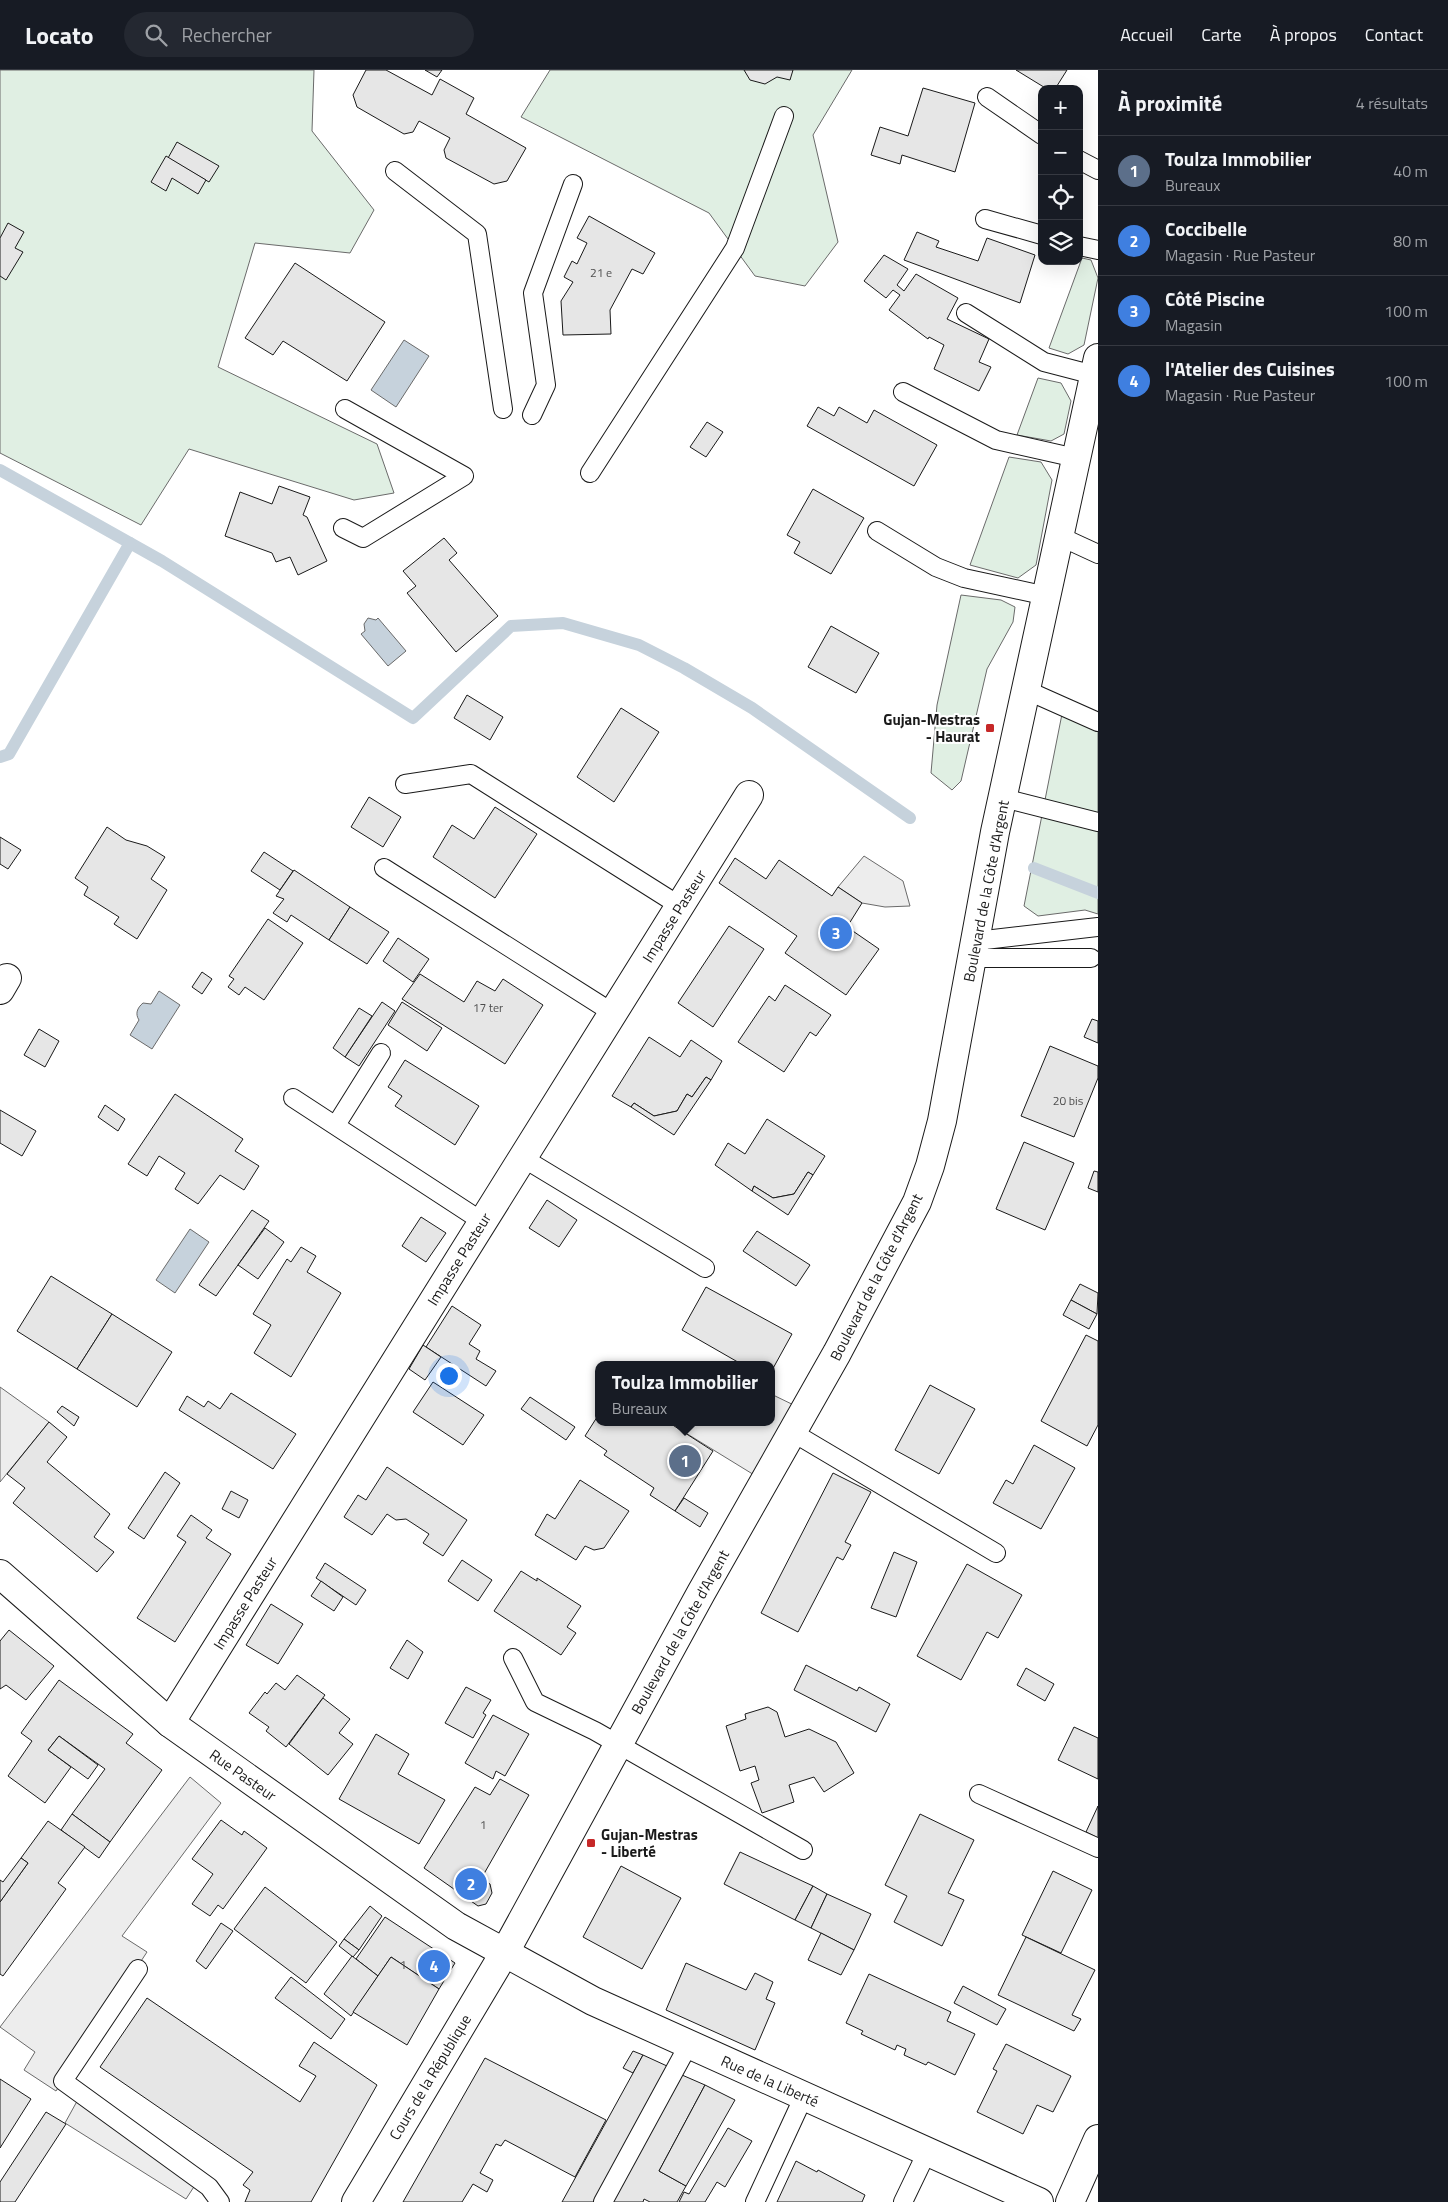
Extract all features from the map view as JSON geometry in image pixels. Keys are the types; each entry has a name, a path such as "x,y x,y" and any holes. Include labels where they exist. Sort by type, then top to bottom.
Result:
{"street":[{"name":"Boulevard de la Côte d'Argent","path":"505,1952 917,1202 930,1166 942,1121 1003,798 1096,367"},
{"name":"Impasse Pasteur","path":"170,1723 749,796"},
{"name":"Rue Pasteur","path":"5,1586 170,1723 456,1926 505,1952"},
{"name":"Rue de la Liberté","path":"505,1952 593,2001 1033,2201"},
{"name":"Cours de la République","path":"356,2202 505,1952"},
{"path":"1070,2202 1098,2138"}],"lane":[{"path":"987,97 1038,131"},
{"path":"590,473 735,248 784,116"},
{"path":"1083,162 1098,170"},
{"path":"395,171 477,234 504,409"},
{"path":"532,415 546,385 534,293 573,184"},
{"path":"985,219 1038,234"},
{"path":"1083,247 1098,250"},
{"path":"966,313 1044,362 1096,367"},
{"path":"902,392 996,440 1076,458"},
{"path":"343,528 363,538 464,476 345,408"},
{"path":"877,531 936,567 964,578 1047,596"},
{"path":"1059,536 1098,554"},
{"path":"1026,690 1098,722"},
{"path":"405,784 471,774 680,906"},
{"path":"1003,798 1098,822"},
{"path":"384,868 613,1013"},
{"path":"975,949 1098,927"},
{"path":"975,949 1091,958"},
{"path":"336,1125 381,1053"},
{"path":"294,1098 483,1222"},
{"path":"523,1158 705,1268"},
{"path":"792,1432 996,1553"},
{"path":"513,1658 535,1702 595,1732 617,1746 684,1781 803,1850"},
{"path":"979,1794 1098,1848"},
{"path":"138,1970 63,2081 209,2187 220,2202"},
{"path":"603,2202 689,2044"},
{"path":"755,2202 804,2096"},
{"path":"903,2202 927,2152"}],"green space":[{"path":"0,70 314,70 312,131 374,210 350,253 255,243 218,367 377,444 394,493 354,500 189,449 141,525 0,453"},
{"path":"550,70 852,70 813,135 838,242 805,286 755,276 709,213 521,117"},
{"path":"1083,258 1091,260 1098,278 1084,345 1068,354 1049,348 1079,265 1083,265"},
{"path":"1038,378 1061,383 1071,401 1064,434 1051,441 1017,435"},
{"path":"1009,457 1041,462 1052,480 1036,565 1018,578 970,565"},
{"path":"961,595 1001,600 1015,607 1013,622 987,669 961,781 952,790 931,773 937,705"},
{"path":"1062,714 1098,729 1098,914 1085,910 1038,916 1024,906"}],"shaded area":[{"path":"404,340 429,356 396,407 371,390"},
{"path":"368,618 376,620 378,618 406,651 388,666 361,634 365,631 364,624"},
{"path":"864,856 903,881 910,906 885,907 862,903 838,887"},
{"path":"159,991 180,1005 152,1049 130,1035 139,1020 137,1011 139,1007 143,1003 151,1004"},
{"path":"190,1229 209,1242 175,1293 156,1280"},
{"path":"0,1387 49,1422 0,1482"},
{"path":"775,1396 804,1410 764,1481 676,1427 775,1426"},
{"path":"190,1777 221,1803 122,1936 147,1952 56,2091 24,2070 35,2052 0,2027"},
{"path":"81,2094 199,2179 186,2199 65,2123"}],"building":[{"path":"366,70 386,70 432,95 440,79 474,98 466,114 526,148 507,181 494,184 446,158 444,150 450,138 419,121 413,132 404,134 357,107 353,95"},
{"path":"425,70 442,70 437,77"},
{"path":"744,70 793,70 790,80 777,77 765,84 750,80"},
{"path":"1016,70 1067,70 1058,85 1040,85"},
{"path":"923,88 975,103 955,172 902,155 900,164 871,155 880,127 908,136"},
{"path":"177,142 219,166 209,182 168,158"},
{"path":"166,156 206,180 198,194 172,178 166,191 151,182"},
{"path":"589,216 655,253 643,274 632,269 610,310 611,334 563,335 561,301 573,282 564,277 572,261 577,264 587,243 577,238"},
{"path":"8,223 24,232 15,248 23,252 6,280 0,276 0,238"},
{"path":"917,232 939,241 936,247 978,261 987,238 1035,255 1020,303 904,260"},
{"path":"884,255 908,269 897,285 904,291 916,274 958,298 947,319 989,339 979,362 991,367 979,391 934,369 944,345 929,337 928,339 889,310 900,295 893,290 886,298 864,281"},
{"path":"295,263 385,322 347,381 283,341 273,355 245,338"},
{"path":"818,407 834,416 839,407 867,423 874,410 937,445 914,486 807,426"},
{"path":"707,422 723,432 706,457 690,447"},
{"path":"279,486 310,497 303,515 307,517 327,561 298,575 290,557 276,562 272,553 225,536 240,492 272,504"},
{"path":"813,489 864,518 831,574 794,553 800,542 787,535"},
{"path":"444,538 457,553 449,560 498,616 456,652 407,593 416,586 403,571"},
{"path":"831,626 879,653 856,693 808,667"},
{"path":"467,695 503,717 490,740 454,718"},
{"path":"621,708 659,732 614,802 577,777"},
{"path":"369,797 401,817 383,847 351,827"},
{"path":"495,807 537,834 495,898 433,857 452,825 474,839"},
{"path":"107,827 126,840 147,846 165,857 151,879 167,890 137,939 114,924 119,917 84,895 88,887 75,878"},
{"path":"0,837 21,850 8,869 0,864"},
{"path":"264,852 293,871 280,890 251,871"},
{"path":"735,858 766,879 779,860 832,896 838,887 862,903 847,927 879,949 846,995 785,953 797,936 719,883"},
{"path":"294,870 350,907 329,940 291,915 287,922 273,913 284,899 276,896"},
{"path":"350,907 389,932 367,964 329,940"},
{"path":"268,919 303,943 264,1000 245,987 239,995 228,987 234,979 229,976"},
{"path":"729,926 764,949 713,1027 678,1003"},
{"path":"398,938 429,959 413,982 383,961"},
{"path":"202,972 212,979 202,994 192,987"},
{"path":"420,974 464,1002 477,981 495,991 503,979 543,1005 505,1064 402,999"},
{"path":"785,985 831,1015 816,1036 810,1032 784,1072 738,1042 769,996 775,1001"},
{"path":"382,1002 395,1011 359,1066 345,1057"},
{"path":"402,1002 442,1028 427,1051 388,1025"},
{"path":"359,1008 372,1016 345,1057 333,1048"},
{"path":"1092,1019 1098,1021 1098,1043 1084,1037"},
{"path":"39,1029 59,1041 45,1067 24,1055"},
{"path":"649,1037 680,1057 691,1040 722,1061 711,1080 706,1077 692,1097 687,1094 677,1111 654,1116 634,1103 631,1107 612,1096"},
{"path":"1050,1046 1098,1066 1098,1078 1074,1137 1021,1116"},
{"path":"405,1060 479,1106 455,1145 395,1106 402,1096 388,1087"},
{"path":"706,1077 711,1080 674,1135 631,1107 634,1103 654,1116 677,1111 687,1094 692,1097"},
{"path":"175,1094 243,1139 235,1151 259,1166 244,1190 220,1175 198,1204 175,1189 185,1173 159,1156 147,1176 128,1164"},
{"path":"105,1105 125,1119 118,1131 98,1117"},
{"path":"0,1110 36,1131 22,1156 0,1143"},
{"path":"767,1119 825,1156 813,1175 808,1172 794,1194 773,1198 754,1186 752,1191 715,1165 728,1143 745,1154"},
{"path":"1024,1142 1074,1163 1045,1230 996,1209"},
{"path":"1094,1171 1098,1172 1098,1192 1088,1188"},
{"path":"808,1172 813,1175 788,1215 752,1191 754,1186 773,1198 794,1194"},
{"path":"547,1200 577,1220 559,1247 529,1228"},
{"path":"252,1210 269,1221 216,1296 199,1285"},
{"path":"421,1217 446,1233 426,1262 402,1246"},
{"path":"265,1228 284,1242 258,1279 238,1265"},
{"path":"757,1231 810,1265 796,1286 743,1251"},
{"path":"301,1247 316,1256 307,1272 341,1293 291,1377 254,1353 271,1325 253,1314 287,1259 291,1262"},
{"path":"51,1276 112,1314 77,1369 17,1331"},
{"path":"1080,1284 1098,1293 1097,1314 1071,1300"},
{"path":"706,1287 792,1334 775,1365 775,1361 736,1361 682,1330"},
{"path":"1071,1300 1097,1314 1089,1329 1063,1315"},
{"path":"452,1306 481,1325 469,1344 480,1351 476,1359 496,1371 486,1386 426,1347"},
{"path":"112,1314 172,1352 137,1407 77,1369"},
{"path":"1086,1335 1098,1341 1098,1425 1087,1446 1041,1421"},
{"path":"423,1345 441,1357 425,1380 409,1369"},
{"path":"433,1382 484,1415 463,1445 413,1412"},
{"path":"930,1385 975,1409 939,1474 895,1450"},
{"path":"231,1393 296,1434 273,1469 179,1410 187,1396 204,1407 208,1401 220,1409"},
{"path":"530,1397 575,1427 566,1440 521,1409"},
{"path":"62,1406 79,1417 74,1426 57,1412"},
{"path":"595,1420 595,1426 674,1426 713,1451 675,1511 650,1495 654,1488 604,1455 607,1451 585,1436"},
{"path":"49,1422 67,1437 47,1462 110,1514 94,1537 114,1552 97,1572 13,1503 25,1488 7,1474"},
{"path":"1034,1445 1075,1468 1041,1529 993,1503 1006,1480 1013,1484"},
{"path":"387,1467 467,1520 443,1556 423,1543 429,1534 406,1519 396,1520 387,1514 372,1535 344,1517 358,1495 366,1500"},
{"path":"165,1472 180,1483 144,1539 128,1528"},
{"path":"833,1473 871,1492 845,1542 851,1545 843,1560 837,1557 798,1632 761,1613"},
{"path":"580,1480 629,1511 604,1548 594,1550 585,1546 576,1560 535,1535 547,1514 555,1519"},
{"path":"231,1491 248,1500 239,1518 222,1509"},
{"path":"684,1498 708,1513 700,1527 675,1511"},
{"path":"191,1515 212,1530 206,1538 231,1554 175,1642 137,1618 186,1542 177,1536"},
{"path":"894,1552 917,1562 896,1617 871,1608"},
{"path":"462,1560 492,1580 478,1601 448,1581"},
{"path":"325,1563 366,1590 356,1605 316,1578"},
{"path":"967,1564 1022,1595 998,1638 987,1632 961,1680 917,1656"},
{"path":"521,1571 537,1581 537,1578 581,1606 567,1627 576,1633 561,1655 494,1611"},
{"path":"321,1581 343,1597 334,1611 311,1596"},
{"path":"271,1604 303,1624 278,1664 246,1645"},
{"path":"9,1630 54,1666 26,1700 6,1685 0,1689 0,1641"},
{"path":"407,1640 423,1652 408,1679 390,1668"},
{"path":"806,1665 857,1691 859,1687 890,1704 876,1732 794,1690"},
{"path":"1026,1668 1054,1684 1045,1701 1017,1685"},
{"path":"297,1675 325,1695 286,1747 266,1731 269,1727 249,1713 265,1692 267,1694 276,1683 285,1690"},
{"path":"59,1680 133,1734 126,1743 162,1770 110,1842 72,1814 105,1769 59,1736 48,1750 71,1767 45,1803 8,1776 32,1741 21,1733"},
{"path":"466,1687 491,1700 483,1713 486,1715 473,1738 445,1723"},
{"path":"323,1698 350,1719 339,1733 353,1744 328,1775 289,1744"},
{"path":"768,1707 777,1712 785,1737 809,1729 836,1742 854,1773 824,1792 814,1777 789,1785 794,1802 762,1813 751,1783 759,1780 755,1766 740,1771 726,1726 746,1719 745,1714"},
{"path":"493,1715 529,1734 505,1776 496,1771 493,1779 465,1763"},
{"path":"1074,1727 1098,1738 1098,1779 1058,1760"},
{"path":"376,1734 409,1754 398,1774 445,1800 419,1844 339,1799"},
{"path":"59,1736 98,1765 88,1779 48,1750"},
{"path":"500,1779 529,1795 481,1879 490,1884 492,1893 486,1904 478,1906 424,1868 475,1787 490,1795"},
{"path":"1098,1806 1098,1838 1086,1832"},
{"path":"72,1814 110,1842 99,1858 61,1830"},
{"path":"920,1814 974,1840 948,1893 964,1900 942,1946 894,1922 907,1896 885,1885"},
{"path":"221,1820 242,1835 244,1831 267,1848 223,1909 218,1905 210,1916 192,1904 213,1874 192,1859"},
{"path":"48,1821 85,1847 58,1883 66,1889 3,1976 0,1974 0,1902 28,1863 21,1858"},
{"path":"740,1852 813,1886 795,1920 724,1884"},
{"path":"21,1858 28,1863 0,1902 0,1880 3,1882"},
{"path":"621,1866 681,1898 642,1969 583,1937"},
{"path":"1053,1871 1092,1890 1061,1953 1022,1935"},
{"path":"813,1886 827,1894 811,1928 795,1920"},
{"path":"265,1887 337,1942 306,1983 234,1929"},
{"path":"827,1894 871,1914 854,1950 811,1928"},
{"path":"370,1906 382,1916 359,1950 344,1939"},
{"path":"385,1917 455,1963 439,1989 391,1957 378,1976 356,1959"},
{"path":"221,1923 233,1931 206,1969 196,1961"},
{"path":"821,1933 854,1950 841,1975 808,1960"},
{"path":"1026,1937 1095,1970 1072,2015 1081,2019 1074,2031 998,1995"},
{"path":"344,1939 359,1950 353,1957 339,1946"},
{"path":"352,1956 378,1976 351,2016 324,1994"},
{"path":"391,1957 439,1989 407,2045 353,2012"},
{"path":"686,1963 746,1990 755,1973 773,1982 766,1999 775,2003 755,2050 666,2010"},
{"path":"869,1974 951,2012 947,2021 975,2034 955,2075 928,2062 926,2065 904,2055 906,2049 897,2045 895,2050 861,2034 863,2031 846,2023"},
{"path":"291,1977 345,2019 331,2039 275,1998"},
{"path":"963,1986 1006,2009 997,2025 954,2003"},
{"path":"147,1998 300,2102 316,2076 299,2066 314,2042 377,2085 311,2202 245,2202 250,2190 243,2185 253,2172 100,2067"},
{"path":"1006,2044 1071,2076 1053,2112 1037,2105 1023,2134 977,2112 997,2071 993,2069"},
{"path":"633,2051 643,2055 633,2073 623,2068"},
{"path":"643,2055 667,2066 594,2202 562,2202"},
{"path":"485,2058 606,2120 575,2177 505,2140 501,2146 496,2144 480,2173 493,2180 487,2192 473,2184 462,2202 403,2202"},
{"path":"682,2075 705,2085 659,2171 686,2186 677,2202 650,2202 644,2199 643,2202 610,2202"},
{"path":"0,2079 31,2099 0,2148"},
{"path":"705,2085 735,2100 686,2186 659,2171"},
{"path":"46,2112 66,2124 15,2202 0,2202 0,2182"},
{"path":"728,2128 752,2141 725,2187 717,2182 705,2202 679,2202 684,2192 689,2194"},
{"path":"796,2161 817,2172 818,2170 865,2195 862,2202 777,2202"}],"waterway":[{"path":"0,470 162,561 413,718 511,626 563,623 639,645 684,668 752,708 910,818"},
{"path":"0,757 9,754 130,543"},
{"path":"1034,868 1098,893"}],"place":[{"name":"Gujan-Mestras - Haurat","path":"990,728"},
{"name":"Côté Piscine","path":"836,933"},
{"name":"Toulza Immobilier","path":"685,1461"},
{"name":"Gujan-Mestras - Liberté","path":"591,1843"},
{"name":"Coccibelle","path":"471,1884"},
{"name":"l'Atelier des Cuisines","path":"434,1966"}]}
